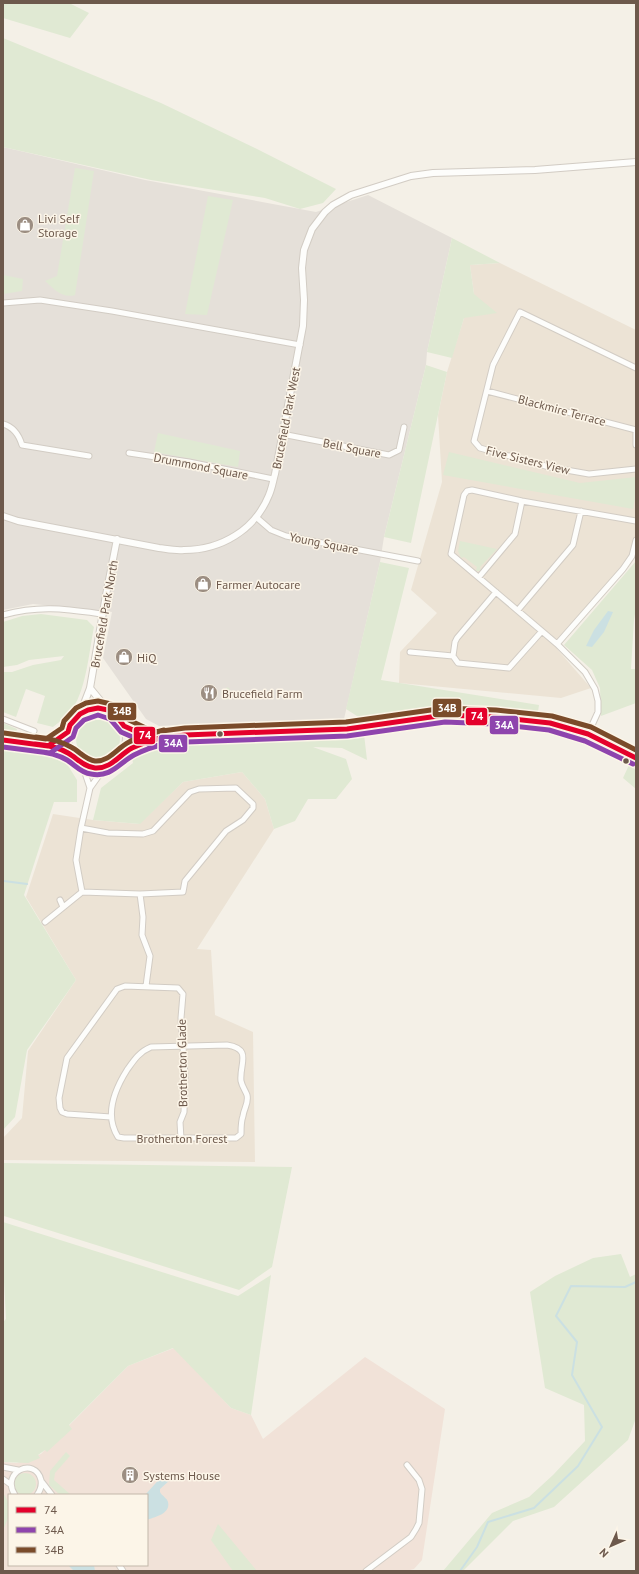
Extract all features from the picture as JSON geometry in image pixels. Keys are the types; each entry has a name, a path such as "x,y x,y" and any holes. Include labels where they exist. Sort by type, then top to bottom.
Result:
{"main road":[{"path":"73,756 67,740 70,725 80,714 88,710 98,708 108,710 115,714 124,726 127,735 123,754"},
{"path":"3,740 48,746 73,756 82,764 97,768 112,764 123,754 153,739 185,735 347,729 445,715 495,717 550,723 588,734 636,758"},
{"path":"124,726 153,739"},
{"path":"48,746 68,732"}],"street":[{"name":"Brucefield Park West","path":"3,516 18,521 159,548 183,550 208,548 233,538 244,530 256,517 269,494 273,480 300,345 304,312 303,259 312,229 325,212 341,200 360,191 411,176 433,173 592,167 636,162"},
{"path":"3,303 40,300 98,308 300,345"},
{"name":"Five Sisters View","path":"636,368 520,312 495,360 474,441 480,448 549,467 589,474 636,469"},
{"name":"Blackmire Terrace","path":"488,391 636,430"},
{"path":"3,424 13,429 20,436 22,445 89,456"},
{"name":"Bell Square","path":"282,434 389,455 398,450 404,427"},
{"path":"636,430 636,445"},
{"name":"Drummond Square","path":"128,452 189,462 273,480"},
{"path":"588,734 598,712 595,689 585,672 557,644 451,554 464,495 467,491 472,490 522,501 636,521"},
{"path":"479,577 515,534 522,501"},
{"path":"518,610 573,545 581,511"},
{"name":"Young Square","path":"256,517 271,530 286,536 314,543 374,552 418,561"},
{"name":"Brucefield Park North","path":"80,714 90,688 102,614 117,539"},
{"path":"557,644 623,569 632,556 636,540"},
{"path":"496,592 457,638 453,656 458,663 509,668 542,631"},
{"path":"3,614 40,608 61,608 102,614"},
{"path":"410,652 453,656"},
{"path":"90,688 108,710"},
{"path":"3,719 34,731"},
{"path":"82,764 90,788"},
{"path":"82,892 76,860 81,828 90,788 104,767"},
{"path":"45,922 82,892 140,894 183,892 185,881 226,831 243,820 253,808 253,804 236,788 198,789 190,792 152,831 143,834 108,833 81,828"},
{"path":"140,894 143,917 142,935 150,956 146,986 125,986 117,989 67,1058 59,1098 62,1112 67,1114 111,1117 115,1090 125,1073 143,1050 152,1047 183,1046"},
{"path":"60,900 63,907"},
{"name":"Brotherton Glade","path":"146,986 178,988 183,994 181,1018 185,1076 184,1112 180,1122 181,1139"},
{"name":"Brotherton Forest","path":"111,1117 114,1131 118,1136 124,1138 236,1138 241,1134 243,1116 247,1103 247,1095 241,1080 244,1064 240,1050 234,1046 227,1045 183,1046"},
{"path":"366,1571 411,1537 416,1530 422,1489 419,1480 407,1465"},
{"path":"3,1467 18,1470"},
{"path":"14,1494 10,1484 13,1474 24,1468 36,1472 51,1494"},
{"path":"3,1479 10,1484"},
{"path":"37,1494 41,1488 42,1482"}],"shaded area":[{"path":"3,147 145,180 316,212 368,195 452,238 427,352 426,365 384,537 380,562 344,719 159,726 146,719 103,658 112,612 33,604 3,610"},
{"path":"500,263 636,330 636,555 557,649 591,688 561,698 399,683 400,652 437,613 411,590 442,482 438,415 447,372 464,318 474,294 470,265"},
{"path":"608,611 613,612 604,632 592,647 586,646 594,630"},
{"path":"242,772 265,799 274,829 197,949 211,950 215,1015 253,1032 255,1162 3,1160 3,1138 22,1118 28,1051 76,980 26,897 53,814 93,820 139,824 183,782"},
{"path":"174,1348 231,1408 251,1415 263,1439 365,1357 445,1409 422,1560 414,1569 406,1571 3,1571 3,1462 17,1463 41,1454 128,1366"},
{"path":"164,1474 170,1480 160,1489 160,1492 168,1502 167,1509 165,1512 148,1520 148,1494 146,1494"},
{"path":"69,1566 94,1566 95,1571 74,1571"}],"green space":[{"path":"3,3 69,3 89,13 70,38 3,18"},
{"path":"3,38 161,103 336,189 323,203 300,209 265,198 151,180 3,147"},
{"path":"75,168 94,171 75,295 70,296 58,292 45,281 57,276"},
{"path":"208,196 233,200 207,315 185,314"},
{"path":"452,238 500,263 470,265 474,294 497,313 464,318 452,358 427,352"},
{"path":"3,275 23,279 22,291 3,294"},
{"path":"426,365 447,372 411,543 384,537"},
{"path":"158,433 240,451 238,467 154,452"},
{"path":"449,452 580,483 636,477 636,493 633,509 443,475"},
{"path":"460,541 497,549 480,567 481,571 476,571 477,567 464,557 461,558 458,551"},
{"path":"636,561 636,608 631,669 636,669 636,703 601,716 600,688 592,670 564,645"},
{"path":"380,562 409,568 381,680 539,705 538,712 459,706 364,717 357,716 346,709"},
{"path":"41,614 87,620 94,627 86,672 75,705 63,719 53,727 37,723 45,696 26,689 16,717 3,712 3,672 12,672 33,665 61,660 64,656 29,660 17,665 3,667 3,622 22,616"},
{"path":"228,687 234,696 226,700 221,692"},
{"path":"94,717 102,717 107,718 114,723 119,730 119,748 114,755 107,760 94,761 86,758 79,751 76,743 76,735 79,727 86,720"},
{"path":"3,723 17,729 15,735 3,734"},
{"path":"364,734 367,760 342,748 313,747 346,759 352,779 336,799 308,799 295,821 274,829 265,799 242,772 183,782 140,824 93,820 101,788 133,763 131,754 149,746 183,740 344,737"},
{"path":"3,748 48,752 67,764 77,780 77,802 54,802 24,895 76,980 27,1050 15,1117 3,1130"},
{"path":"629,765 636,770 636,789 623,778"},
{"path":"3,1163 292,1167 272,1267 239,1290 4,1216"},
{"path":"3,1222 238,1296 271,1275 251,1415 231,1408 173,1348 128,1366 69,1425 72,1429 47,1452 45,1450 38,1455 40,1458 28,1463 3,1462 3,1322 6,1319 3,1263"},
{"path":"621,1254 630,1277 636,1274 636,1418 628,1440 554,1507 513,1521 463,1571 443,1571 492,1513 529,1497 553,1475 585,1441 584,1405 545,1388 530,1292 555,1276 593,1258"},
{"path":"66,1452 70,1456 55,1473 54,1480 70,1494 59,1494 49,1485 50,1471"},
{"path":"25,1473 33,1476 36,1484 33,1492 29,1494 21,1494 17,1492 14,1484 17,1476"},
{"path":"3,1493 8,1503 8,1518 3,1530"},
{"path":"218,1524 257,1571 233,1571 211,1540"}],"waterway":[{"path":"586,725 587,730"},
{"path":"4,881 27,884"},
{"path":"460,1571 477,1547 488,1522 534,1508 578,1466 602,1427 572,1375 577,1342 556,1316 571,1286 625,1287 636,1282"}],"transit line":[{"name":"34B","path":"4,733 46,739 62,728 64,721 76,708 86,703 98,701 111,704 120,709 129,720 154,732 185,728 346,722 445,708 496,710 552,716 591,727 636,750"},
{"name":"74","path":"3,740 48,746 68,732 70,725 80,714 88,710 98,708 108,710 115,714 124,726 153,739 185,735 347,729 445,715 495,717 550,723 588,734 636,758"},
{"name":"34A","path":"3,747 50,753 73,737 76,728 84,720 98,715 110,719 121,732 153,746 186,742 347,736 445,722 494,724 549,730 585,741 633,764"},
{"name":"34B","path":"36,737 63,743 89,759 100,761 109,757 133,740 164,730"},
{"name":"74","path":"35,744 60,749 87,766 101,768 110,764 132,748 148,741 165,737"},
{"name":"34A","path":"34,751 59,756 84,772 98,775 109,772 138,753 166,744"}],"place":[{"name":"Livi Self Storage","path":"25,225"},
{"name":"Farmer Autocare","path":"203,584"},
{"name":"HiQ","path":"124,657"},
{"name":"Brucefield Farm","path":"209,693"},
{"name":"Systems House","path":"130,1475"}]}
